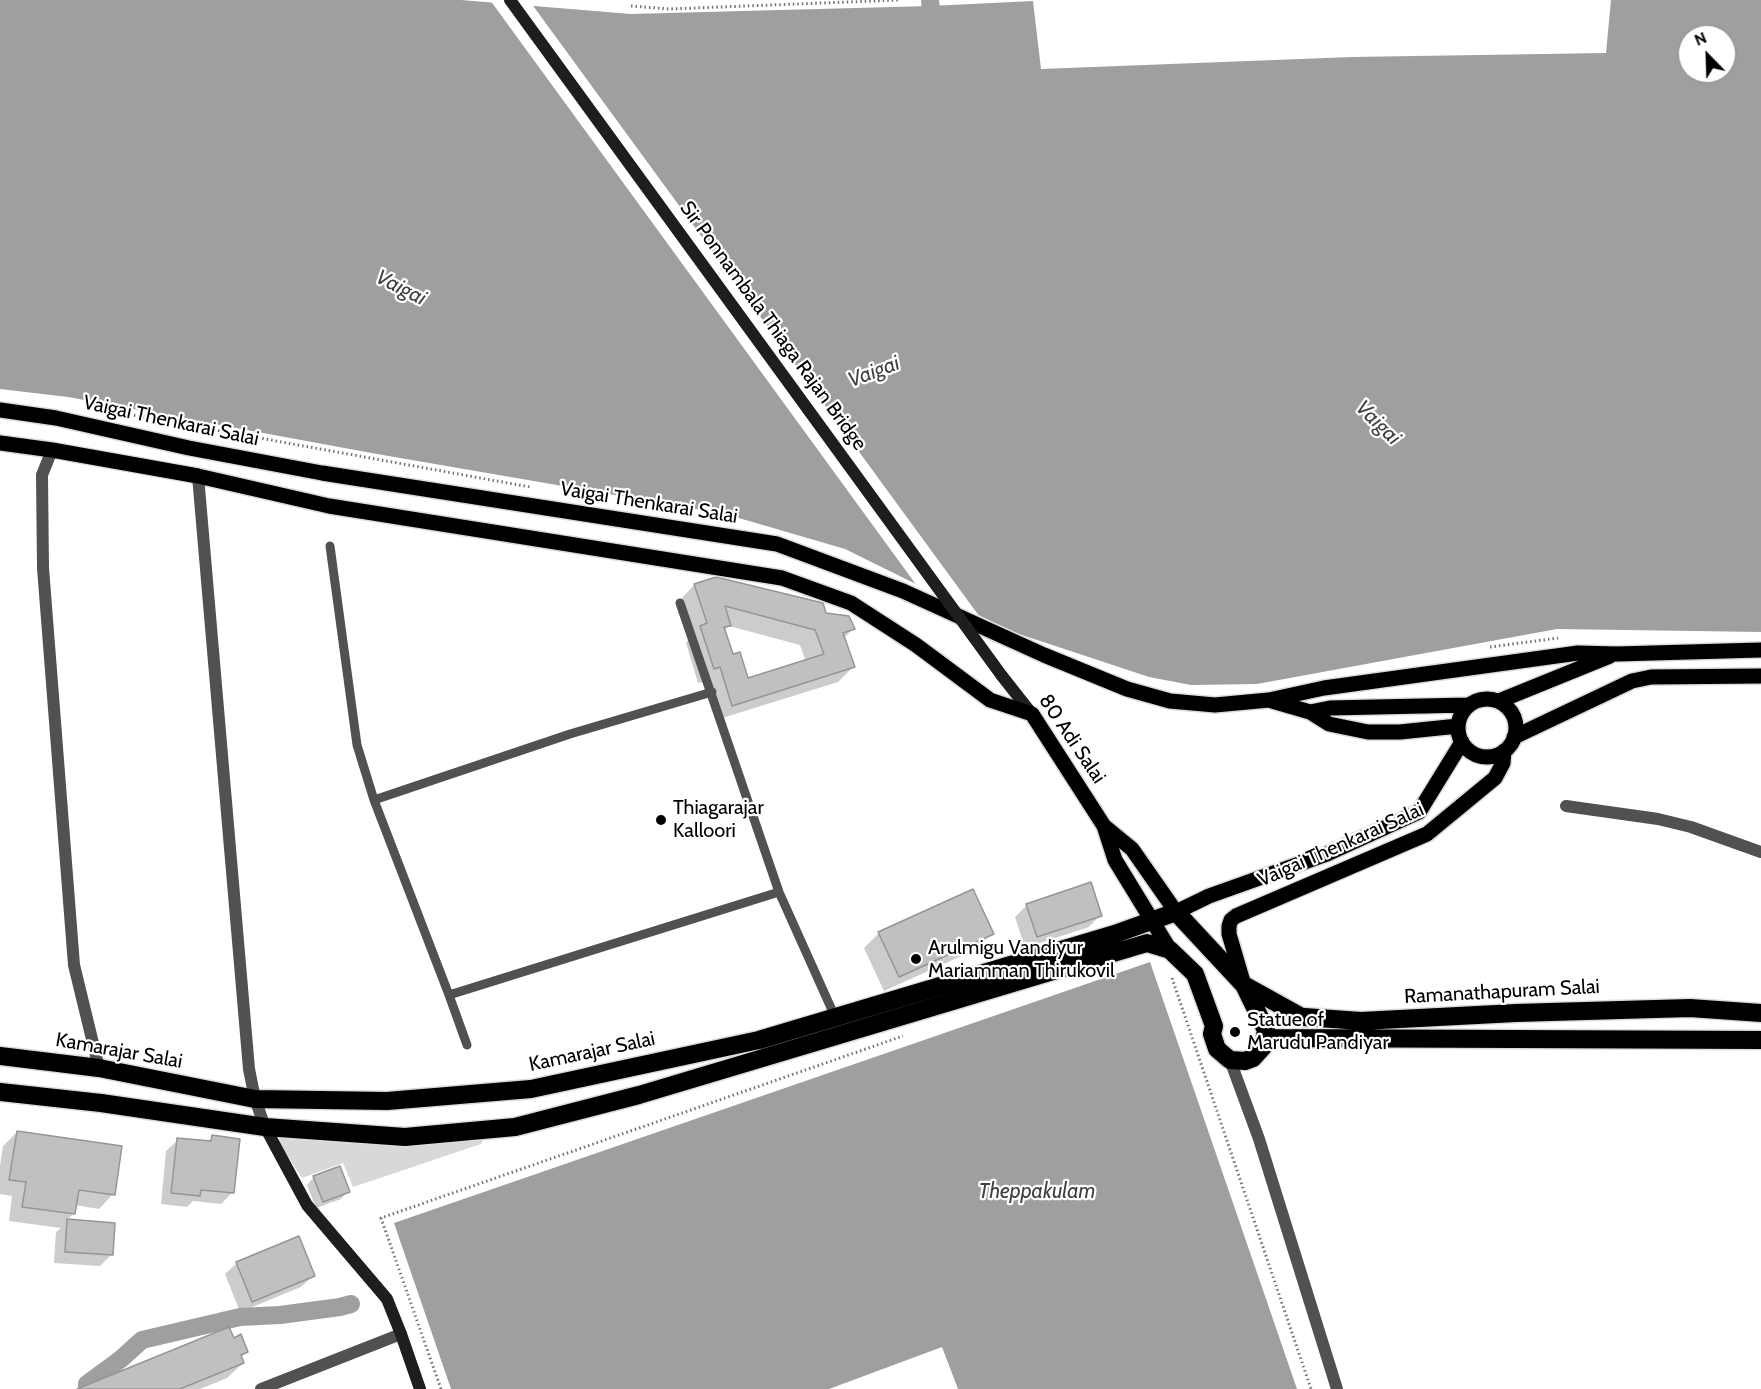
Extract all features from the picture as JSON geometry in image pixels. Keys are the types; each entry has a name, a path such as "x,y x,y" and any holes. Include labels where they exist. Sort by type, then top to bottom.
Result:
{"highway":[{"name":"Kamarajar Salai","path":"0,1056 99,1068 255,1099 387,1101 531,1089 759,1040 1152,922 1176,912"},
{"name":"Ramanathapuram Salai","path":"1176,912 1244,985 1300,1016 1361,1022 1516,1013 1690,1008 1761,1012"},
{"path":"0,1092 101,1103 265,1127 405,1137 515,1127 639,1095 1147,943 1170,950 1196,974 1214,1026 1214,1042 1222,1055 1230,1060 1245,1061 1253,1058 1263,1047 1266,1030 1244,985"},
{"path":"1259,1014 1300,1016"},
{"path":"1266,1038 1761,1040"}],"main road":[{"name":"Sir Ponnambala Thiaga Rajan Bridge","path":"510,0 1002,676"},
{"name":"Vaigai Thenkarai Salai","path":"0,410 56,418 189,448 322,473 777,544 903,591 1044,655 1127,689 1170,701 1215,705 1269,700 1324,688 1578,652 1617,654 1761,650"},
{"path":"0,443 198,476 329,506 782,578 851,603 916,645 990,700 1032,714"},
{"name":"Vaigai Thenkarai Salai","path":"1499,701 1617,654"},
{"name":"80 Adi Salai","path":"1002,676 1032,714 1104,826 1115,860 1170,950"},
{"path":"1514,737 1515,720 1512,712 1499,701 1483,699 1469,705 1459,718 1461,742 1473,753 1481,756 1497,755 1504,751 1514,737 1632,681 1651,676 1761,676"},
{"name":"Vaigai Thenkarai Salai","path":"1269,700 1310,712 1330,708 1469,705"},
{"path":"1310,712 1329,724 1368,732 1458,726"},
{"name":"Vaigai Thenkarai Salai","path":"1176,912 1209,896 1327,854 1419,812 1461,742"},
{"name":"Vaigai Thenkarai Salai","path":"1244,985 1229,934 1229,927 1236,915 1427,834 1495,778 1503,763 1504,751"},
{"name":"80 Adi Salai","path":"1104,826 1132,849 1176,912"},
{"path":"265,1127 308,1205 387,1299 420,1389"}],"street":[{"path":"52,450 42,475 43,568 74,965 99,1068"},
{"path":"198,476 249,1069 255,1099 265,1127"},
{"path":"1566,806 1680,825 1761,852"},
{"path":"1230,1060 1259,1139 1337,1389"},
{"path":"261,1389 401,1334"}],"lane":[{"path":"330,546 357,745 374,800 467,1045"},
{"path":"680,603 779,892 835,1018 840,1036"},
{"path":"374,800 570,734 712,692"},
{"path":"449,995 779,892"}],"path":[{"path":"631,6 669,9 899,0"},
{"path":"92,408 537,488"},
{"path":"1488,647 1568,638"},
{"path":"1170,972 1311,1389"},
{"path":"441,1389 381,1218 909,1034"}],"shaded area":[{"path":"281,1134 481,1137 483,1140 481,1144 353,1187 343,1163 302,1178 281,1146 279,1141"}],"water":[{"name":"Vaigai","path":"0,0 461,0 631,14 1033,1 1041,69 1352,57 1606,53 1611,0 1761,0 1761,632 1557,629 1257,684 1191,685 1149,677 1013,632 845,549 725,514 377,454 68,397 0,389"},
{"name":"Theppakulam","path":"1150,962 1297,1389 958,1389 942,1347 829,1389 451,1389 394,1223"}],"pier":[{"path":"490,0 531,3 982,620 920,590"}],"building":[{"path":"716,577 823,603 826,613 849,616 855,629 843,633 855,667 732,706 720,667 714,669 700,626 707,623 694,584","holes":["725,606 815,630 824,654 748,678 740,652 733,654 724,627 731,626"]},
{"path":"1091,882 1102,916 1037,937 1026,904"},
{"path":"973,889 994,934 899,977 878,932"},
{"path":"17,1131 122,1146 115,1195 79,1190 75,1214 22,1207 26,1182 9,1180"},
{"path":"212,1135 240,1139 234,1193 201,1190 200,1196 171,1193 177,1138 211,1141"},
{"path":"340,1166 350,1192 323,1202 313,1176"},
{"path":"67,1219 115,1223 113,1255 65,1252"},
{"path":"299,1236 315,1276 252,1302 236,1262"},
{"path":"229,1327 234,1338 241,1334 248,1352 241,1355 244,1363 180,1389 77,1389"}],"waterway":[{"path":"930,0 933,31"},
{"path":"87,1389 87,1384 142,1340 240,1317 280,1315 351,1304"}],"place":[{"name":"Thiagarajar Kalloori","path":"661,820"},
{"name":"Arulmigu Vandiyur Mariamman Thirukovil","path":"916,959"},
{"name":"Statue of Marudu Pandiyar","path":"1235,1032"}]}
